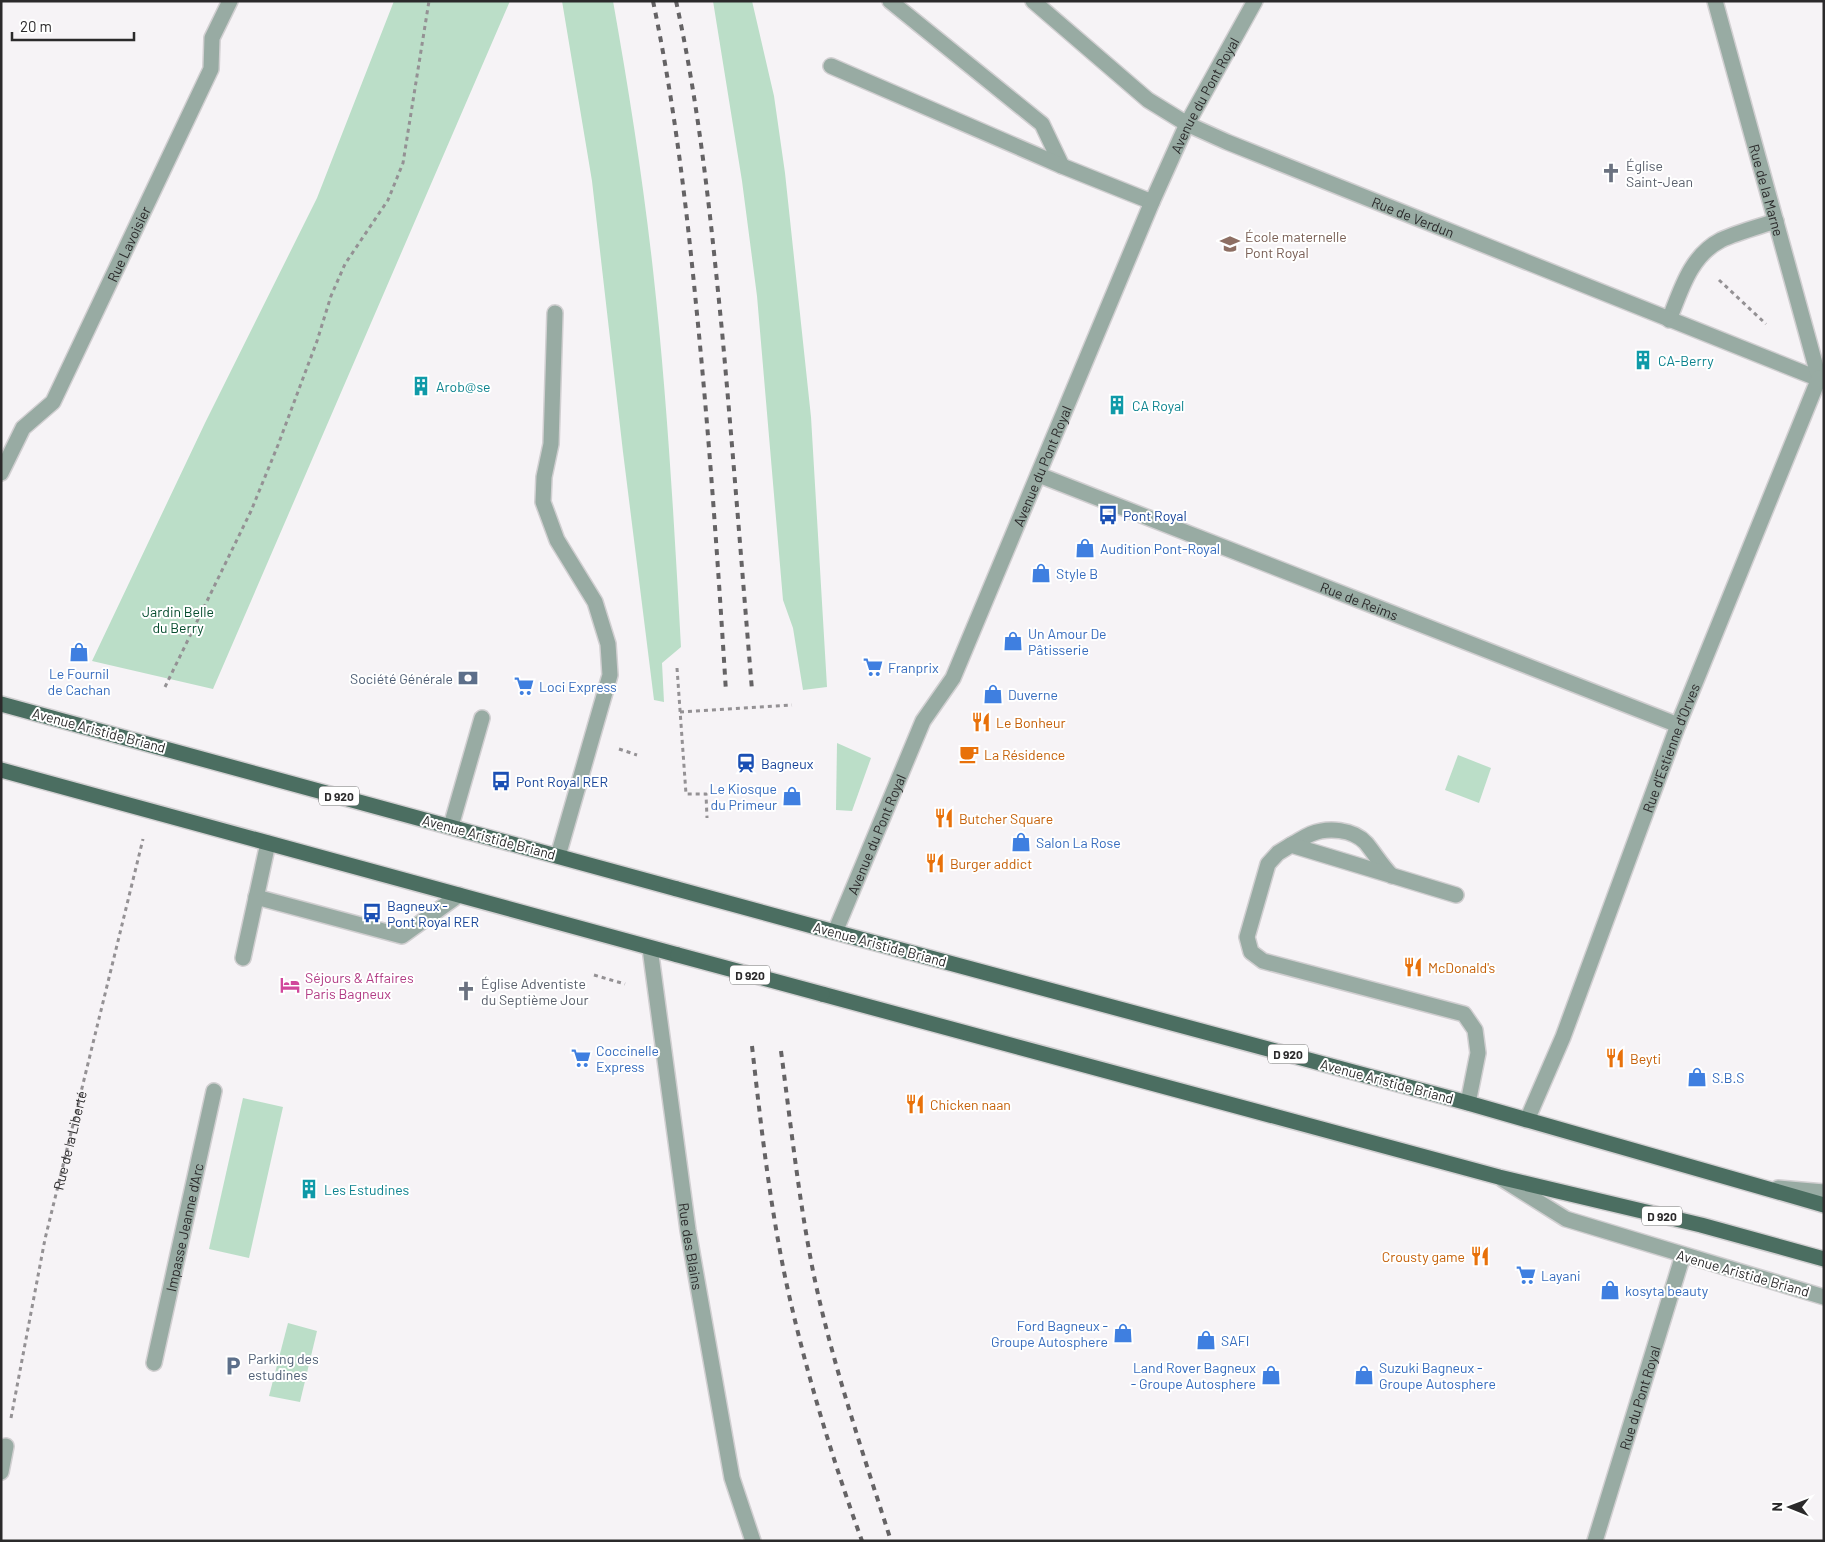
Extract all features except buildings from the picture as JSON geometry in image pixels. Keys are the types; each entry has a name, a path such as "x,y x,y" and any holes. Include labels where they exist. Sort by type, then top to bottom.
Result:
{"main road":[{"name":"Avenue Aristide Briand","path":"1,704 1468,1103 1824,1205"},
{"name":"Avenue Aristide Briand","path":"1,770 650,948 1499,1177 1701,1225 1824,1259"}],"street":[{"name":"Rue Lavoisier","path":"1,473 23,428 53,402 211,70 212,38 230,1"},
{"path":"890,1 1042,124 1062,166"},
{"name":"Rue de Verdun","path":"1033,1 1148,100 1187,124 1226,142 1669,320 1822,379"},
{"name":"Avenue du Pont Royal","path":"835,932 924,722 953,678 1152,202 1187,124 1255,1"},
{"name":"Rue de la Marne","path":"1715,1 1822,379"},
{"path":"831,66 1062,166 1152,202"},
{"path":"1669,320 1688,274 1696,260 1721,240 1776,221"},
{"path":"555,313 551,444 544,477 543,502 557,540 595,602 608,644 610,675 558,856"},
{"name":"Rue d'Estienne d'Orves","path":"1527,1120 1563,1037 1678,725 1822,379"},
{"name":"Rue de Reims","path":"1039,475 1678,725"},
{"path":"451,826 482,718"},
{"path":"1394,877 1381,865 1365,842 1356,835 1344,831 1312,834 1290,845 1278,853 1268,864 1247,937 1250,952 1263,960 1464,1014 1475,1030 1478,1053 1468,1103"},
{"path":"243,958 268,843"},
{"path":"1290,845 1456,895"},
{"path":"256,897 402,936 459,895"},
{"name":"Rue des Blains","path":"650,948 690,1239 732,1478 752,1541"},
{"name":"Impasse Jeanne d'Arc","path":"154,1363 214,1091"},
{"name":"Avenue Aristide Briand","path":"1499,1177 1566,1219 1824,1297"},
{"name":"Avenue Aristide Briand","path":"1758,1186 1824,1192"},
{"name":"Rue du Pont Royal","path":"1595,1541 1683,1255"},
{"path":"1,1472 6,1446"}],"path":[{"path":"165,687 251,511 278,445 345,264 388,200 395,186 403,163 429,1"},
{"path":"677,668 686,794 706,794 707,818"},
{"path":"680,712 792,705"},
{"name":"Rue de la Liberté","path":"6,1446 45,1239 119,931 150,811"},
{"path":"594,975 625,984"}],"green space":[{"name":"Jardin Belle du Berry","path":"394,1 510,1 213,689 92,661 205,423 317,198"},
{"path":"562,1 613,1 640,169 653,270 662,364 673,505 681,647 662,663 664,702 654,700 592,181"},
{"path":"713,1 752,1 774,96 785,173 811,417 827,687 803,690 793,628 783,600 757,296 742,181"},
{"path":"837,743 871,758 852,811 836,810"},
{"path":"1458,755 1491,768 1479,803 1445,790"},
{"path":"243,1098 283,1107 249,1258 209,1249"},
{"path":"288,1323 317,1331 300,1402 269,1396"}],"railway":[{"path":"653,1 684,190 701,352 726,692"},
{"path":"676,1 692,83 714,248 752,690"},
{"path":"752,1046 771,1196 787,1286 820,1415 862,1541"},
{"path":"781,1051 800,1192 814,1276 839,1376 891,1541"}],"place":[{"name":"Église Saint-Jean","path":"1611,173"},
{"name":"École maternelle Pont Royal","path":"1230,244"},
{"name":"CA-Berry","path":"1643,360"},
{"name":"Arob@se","path":"421,386"},
{"name":"CA Royal","path":"1117,405"},
{"name":"Pont Royal","path":"1108,515"},
{"name":"Audition Pont-Royal","path":"1085,548"},
{"name":"Style B","path":"1041,573"},
{"name":"Un Amour De Pâtisserie","path":"1013,641"},
{"name":"Le Fournil de Cachan","path":"79,652"},
{"name":"Franprix","path":"873,667"},
{"name":"Société Générale","path":"468,678"},
{"name":"Loci Express","path":"524,686"},
{"name":"Duverne","path":"993,694"},
{"name":"Le Bonheur","path":"981,722"},
{"name":"La Résidence","path":"969,754"},
{"name":"Bagneux","path":"746,763"},
{"name":"Pont Royal RER","path":"501,781"},
{"name":"Le Kiosque du Primeur","path":"792,796"},
{"name":"Butcher Square","path":"944,818"},
{"name":"Salon La Rose","path":"1021,842"},
{"name":"Burger addict","path":"935,863"},
{"name":"Bagneux - Pont Royal RER","path":"372,913"},
{"name":"McDonald's","path":"1413,967"},
{"name":"Séjours & Affaires Paris Bagneux","path":"290,985"},
{"name":"Église Adventiste du Septième Jour","path":"466,991"},
{"name":"Coccinelle Express","path":"581,1058"},
{"name":"Beyti","path":"1615,1058"},
{"name":"S.B.S","path":"1697,1077"},
{"name":"Chicken naan","path":"915,1104"},
{"name":"Les Estudines","path":"309,1189"},
{"name":"Crousty game","path":"1480,1256"},
{"name":"Layani","path":"1526,1275"},
{"name":"kosyta beauty","path":"1610,1290"},
{"name":"Ford Bagneux - Groupe Autosphere","path":"1123,1333"},
{"name":"SAFI","path":"1206,1340"},
{"name":"Parking des estudines","path":"233,1366"},
{"name":"Land Rover Bagneux - Groupe Autosphere","path":"1271,1375"},
{"name":"Suzuki Bagneux - Groupe Autosphere","path":"1364,1375"}]}
